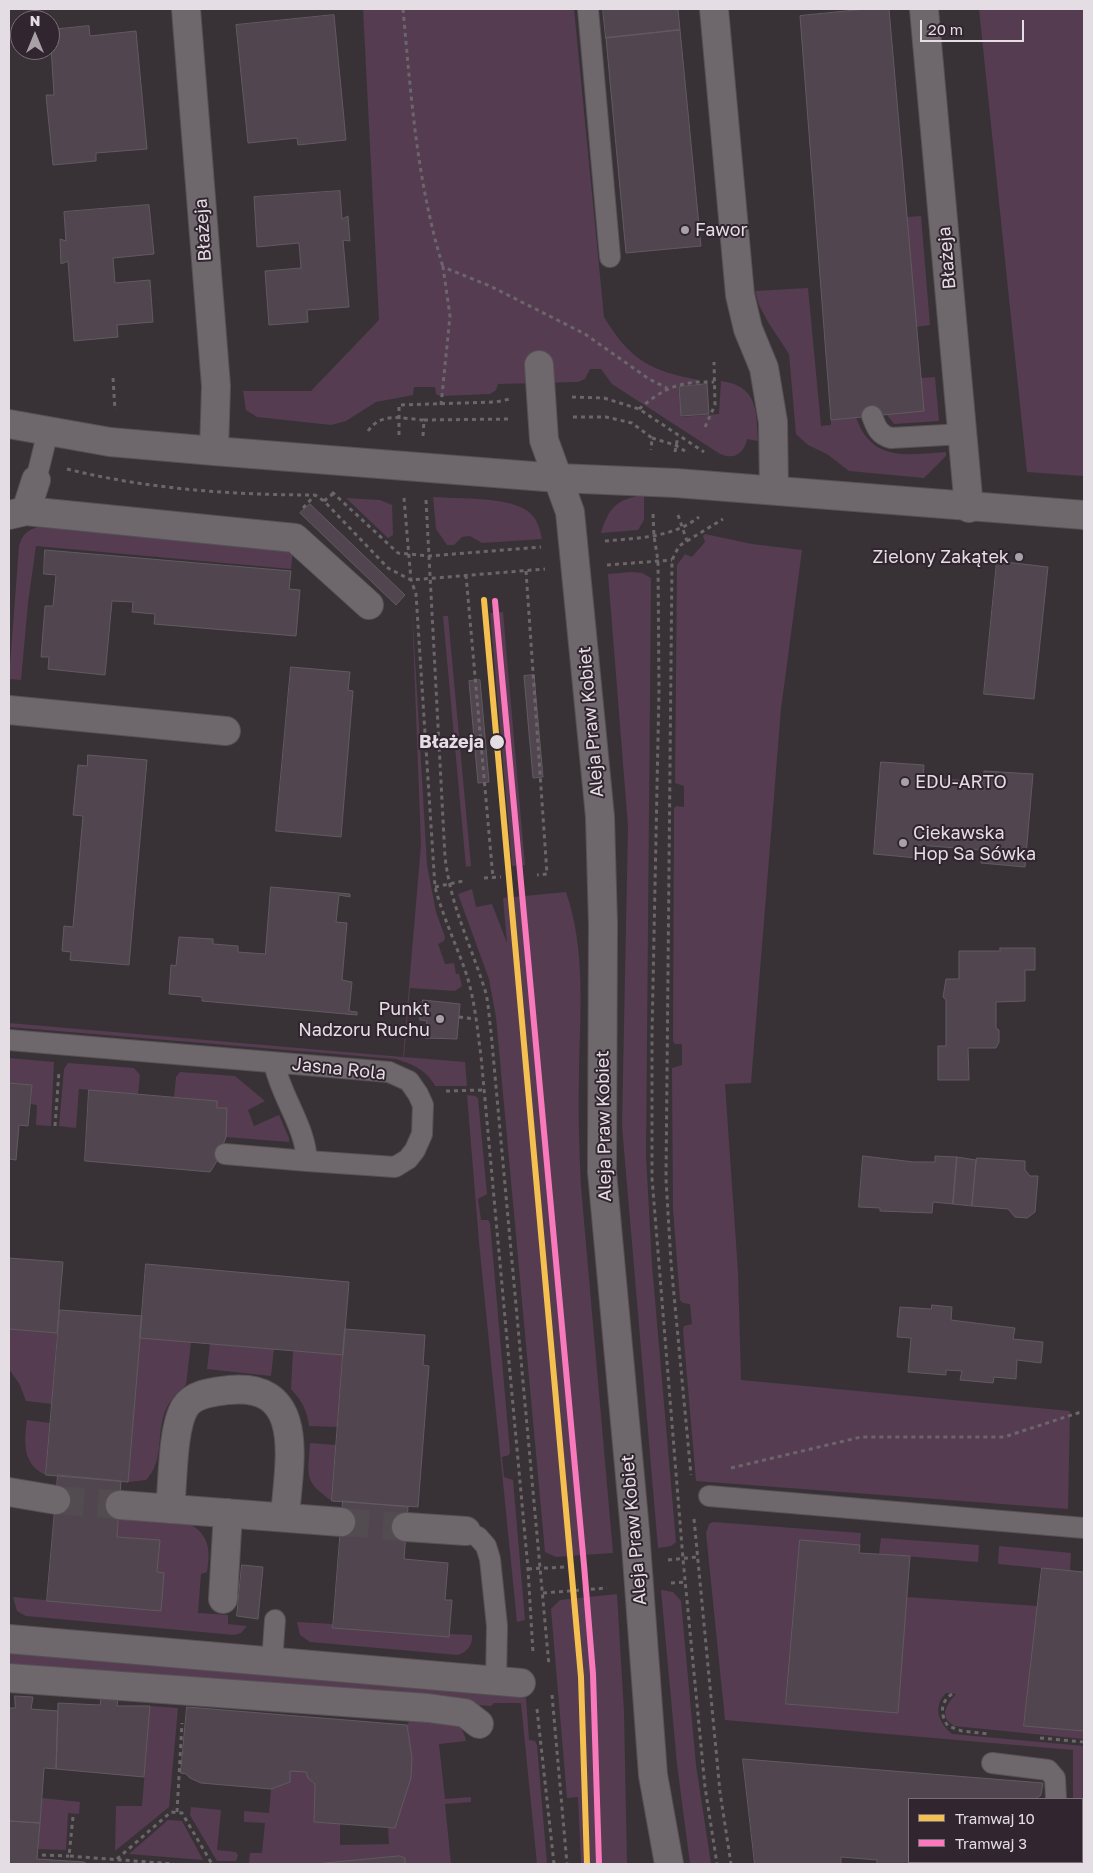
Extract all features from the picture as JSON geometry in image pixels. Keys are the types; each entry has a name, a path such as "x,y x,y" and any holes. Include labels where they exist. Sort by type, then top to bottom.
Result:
{"street":[{"name":"Błażeja","path":"186,9 216,386 214,451"},
{"path":"714,9 740,295 748,329 764,368 773,422 774,490"},
{"name":"Błażeja","path":"924,9 969,508"},
{"name":"Aleja Praw Kobiet","path":"539,365 544,440 570,512 600,817 603,924 602,1172 635,1531 653,1775 669,1864"},
{"path":"9,424 110,442 214,451 558,478 652,481 969,508 1084,515"},
{"path":"38,471 17,513 296,538 369,605"},
{"path":"9,710 226,731"},
{"path":"170,1509 178,1426 185,1406 206,1393 235,1390 263,1394 283,1409 290,1434 285,1517"},
{"path":"9,1492 56,1500"},
{"path":"120,1505 341,1522"},
{"path":"223,1599 228,1513"},
{"path":"406,1527 466,1531"},
{"path":"9,1639 272,1662 518,1688"},
{"path":"9,1678 428,1708 465,1714 479,1724"},
{"name":"Aleja Praw Kobiet","path":"649,1864 653,1775"}],"lane":[{"path":"588,9 610,257"},
{"path":"872,416 883,436 891,438 963,434"},
{"path":"38,471 48,431"},
{"name":"Jasna Rola","path":"9,1040 274,1062 389,1072 409,1081 423,1105 422,1134 415,1150 408,1159 395,1167 308,1161 306,1142 277,1078 274,1062"},
{"path":"225,1154 308,1161"},
{"path":"709,1496 1084,1528"},
{"path":"466,1531 478,1537 486,1546 490,1559 498,1626 518,1688"},
{"path":"272,1662 275,1620"},
{"path":"992,1763 1048,1770 1055,1778 1056,1798"}],"path":[{"path":"403,9 413,128 435,239 444,266 450,316 441,405"},
{"path":"444,266 490,286 585,334 649,379 667,388"},
{"path":"705,427 715,405 714,362"},
{"path":"112,378 116,413"},
{"path":"639,409 667,388 682,383 714,382"},
{"path":"570,397 604,398 639,409 711,456"},
{"path":"399,443 399,405 496,402 515,398"},
{"path":"572,417 606,417 632,423 652,438 651,455"},
{"path":"422,445 424,420 513,419"},
{"path":"299,457 323,483 387,545 398,553 409,556 429,556 547,546"},
{"path":"38,471 92,475 171,487 262,495 315,495 324,501 388,568 411,580 548,569"},
{"path":"403,490 411,580 416,594 435,887 443,916 466,974 476,1019 528,1569 533,1655"},
{"path":"425,491 445,857 448,884 460,924 485,992 492,1032 550,1670"},
{"path":"296,538 296,516 315,495"},
{"path":"324,501 329,497"},
{"path":"676,510 687,540"},
{"path":"700,1475 691,1477 671,1263 666,1179 672,560 679,546 725,518"},
{"path":"602,541 654,536 658,561 658,717 652,1034 652,1178 682,1559 706,1787 717,1864"},
{"path":"603,565 672,560"},
{"path":"526,571 547,874 537,875"},
{"path":"466,575 492,878"},
{"path":"484,878 501,877"},
{"path":"435,887 463,881"},
{"path":"459,1018 476,1019"},
{"path":"55,1126 60,1066"},
{"path":"444,1091 483,1090"},
{"path":"729,1468 861,1437 1004,1437 1084,1411"},
{"path":"693,1514 720,1792 731,1864"},
{"path":"662,1560 697,1557"},
{"path":"528,1569 564,1567"},
{"path":"543,1593 603,1588"},
{"path":"518,1688 554,1864"},
{"path":"551,1689 567,1864"},
{"path":"177,1812 184,1691"},
{"path":"952,1694 946,1698 942,1712 948,1726 962,1731 990,1734"},
{"path":"1037,1738 1084,1742"},
{"path":"116,1859 171,1812 177,1812 182,1813 212,1864"},
{"path":"69,1856 73,1817"},
{"path":"42,1854 174,1864"}],"shaded area":[{"path":"363,9 574,9 604,317 623,344 643,361 667,372 699,380 699,383 678,386 681,417 719,414 721,381 742,388 753,401 757,419 758,441 747,439 741,452 734,456 720,454 612,384 601,369 590,369 585,379 578,382 498,384 496,390 490,394 440,396 436,394 435,387 414,387 413,395 376,402 346,421 331,425 257,417 246,410 243,391 311,391 379,320"},
{"path":"979,9 1084,9 1084,476 1027,472"},
{"path":"921,216 930,325 916,327 907,217"},
{"path":"808,288 821,426 831,425 831,420 856,417 863,432 871,442 881,449 904,454 946,452 946,456 924,478 849,471 827,454 808,445 796,434 789,354 768,322 759,305 755,291"},
{"path":"935,377 939,421 894,424 887,415 921,378"},
{"path":"644,495 644,520 638,530 601,533 607,517 615,506 627,499"},
{"path":"433,497 485,499 523,508 535,520 542,539 482,543 470,536 462,537 454,545 447,545 436,529"},
{"path":"346,498 380,500 392,505 393,535 388,538"},
{"path":"38,527 293,550 291,569 36,546 28,603 21,680 9,679 19,546 26,534"},
{"path":"705,534 752,544 802,550 781,709 751,1083 725,1084 738,1272 741,1380 1070,1411 1068,1509 696,1481 683,1330 684,1326 692,1324 690,1304 683,1303 680,1300 673,1209 672,1068 682,1065 682,1044 675,1044 673,1041 674,809 676,806 684,807 684,786 675,783 677,565 685,554 692,557 705,542 703,536"},
{"path":"642,573 651,578 646,1156 652,1265 676,1542 671,1546 658,1548 622,1126 628,826 608,574"},
{"path":"412,608 427,865 436,912 445,937 444,941 438,944 445,964 454,963 456,974 459,974 462,986 455,991 410,988 404,1057 465,1062 467,1086 435,1086 432,1080 419,1068 396,1059 9,1027 9,1023 403,1057 421,845"},
{"path":"503,612 525,865 512,866 490,613"},
{"path":"443,616 448,616 471,866 466,867"},
{"path":"472,889 476,907 492,904 507,943 503,898 566,892 577,936 581,1005 579,1144 581,1187 613,1553 556,1557 545,1552 496,1017 489,979 458,894"},
{"path":"9,1058 54,1062 51,1126 36,1125 37,1105 31,1104 32,1085 9,1083"},
{"path":"68,1063 134,1068 140,1075 138,1094 79,1089 76,1128 59,1126 64,1069"},
{"path":"180,1072 235,1076 265,1101 248,1110 254,1126 279,1115 289,1142 226,1137 226,1108 217,1108 217,1101 174,1097 176,1077"},
{"path":"467,1095 478,1098 487,1194 478,1199 481,1220 488,1220 490,1223 510,1452 509,1455 502,1457 504,1477 513,1480 525,1620 517,1622 479,1242"},
{"path":"9,1329 57,1333 52,1404 26,1401 20,1385 9,1369"},
{"path":"140,1338 191,1342 186,1385 174,1397 166,1409 154,1469 146,1480 128,1482"},
{"path":"210,1344 274,1349 271,1376 207,1369"},
{"path":"293,1351 343,1355 337,1427 309,1426 303,1406 291,1389"},
{"path":"27,1420 50,1423 46,1475 32,1465 26,1452"},
{"path":"310,1443 336,1445 332,1501 316,1488 309,1477"},
{"path":"119,1516 185,1522 199,1531 204,1536 209,1556 207,1572 201,1574 198,1613 228,1615 228,1624 247,1626 241,1633 234,1635 26,1616 17,1611 13,1597 161,1611 164,1573 157,1572 160,1540 117,1537"},
{"path":"713,1522 861,1533 860,1545 797,1576 786,1704 898,1713 906,1597 1038,1606 1024,1725 1084,1731 1084,1739 954,1726 946,1718 945,1714 947,1706 956,1694 946,1693 939,1704 939,1715 947,1730 952,1734 1084,1746 1084,1864 1071,1864 1083,1863 1083,1798 1073,1798 1073,1750 725,1720 706,1533 709,1524"},
{"path":"881,1538 979,1545 978,1562 879,1554"},
{"path":"999,1546 1071,1553 1070,1571 998,1564"},
{"path":"661,1590 673,1592 681,1601 696,1765 711,1864 690,1864 677,1764"},
{"path":"617,1594 624,1712 627,1864 581,1864 578,1797 567,1798 551,1609 560,1600"},
{"path":"297,1622 333,1624 333,1628 448,1637 449,1634 472,1635 472,1642 469,1648 458,1655 310,1642 300,1635"},
{"path":"9,1653 526,1698 529,1740 535,1741 537,1745 547,1864 537,1864 521,1703 494,1703 491,1706 9,1668"},
{"path":"150,1706 178,1708 169,1807 115,1851 116,1806 142,1806"},
{"path":"413,1716 438,1717 453,1722 459,1726 466,1741 439,1744 445,1799 471,1797 471,1802 445,1804 451,1864 405,1864 405,1858 400,1856 313,1864 249,1863 250,1853 262,1853 265,1823 244,1822 244,1811 269,1813 271,1789 290,1782 290,1771 306,1772 308,1778 315,1784 314,1822 340,1824 340,1845 389,1844 388,1827 395,1828 411,1778 412,1758 407,1725"},
{"path":"42,1798 80,1802 79,1814 68,1813 66,1850 38,1849"},
{"path":"191,1807 221,1810 217,1850 236,1852 238,1855 236,1861 217,1861 190,1815"},
{"path":"168,1820 182,1821 203,1860 129,1854"}],"building":[{"path":"603,9 678,9 680,30 606,38"},
{"path":"866,9 889,9 924,411 831,420 800,16"},
{"path":"334,15 346,140 298,145 297,138 248,143 236,25"},
{"path":"89,26 90,36 136,31 147,149 96,153 96,161 53,165 46,95 54,95 52,60 60,60 60,29"},
{"path":"680,30 701,246 626,253 606,38"},
{"path":"340,191 342,219 348,216 350,241 343,240 349,307 307,310 308,322 269,325 265,271 301,268 299,243 257,247 254,197"},
{"path":"149,205 154,254 113,258 115,283 150,280 153,322 117,325 118,337 74,341 68,261 61,264 60,239 66,241 64,212"},
{"path":"707,384 709,414 681,416 679,387"},
{"path":"310,504 405,595 396,605 300,513"},
{"path":"45,550 291,571 289,589 300,590 296,636 154,624 155,614 132,612 133,602 112,601 105,675 48,669 49,657 41,657 45,606 53,606 56,575 44,574"},
{"path":"997,561 1048,567 1034,699 984,694"},
{"path":"291,667 350,672 348,690 353,691 341,837 276,831"},
{"path":"534,675 543,777 533,778 524,676"},
{"path":"480,680 489,782 478,783 469,681"},
{"path":"88,755 147,760 129,965 70,960 71,952 62,951 64,926 73,927 83,816 73,815 78,765 87,766"},
{"path":"881,762 924,765 923,778 983,782 984,771 1033,774 1025,867 981,863 982,850 918,845 917,858 874,854"},
{"path":"271,887 350,894 350,897 339,895 336,922 347,923 342,980 352,982 349,1011 357,1012 357,1015 202,1001 202,997 169,994 171,965 176,966 179,937 213,939 213,944 238,946 238,952 265,954"},
{"path":"1000,948 1035,948 1035,970 1025,970 1025,1001 996,1002 996,1028 999,1030 999,1042 996,1048 968,1048 969,1080 938,1080 938,1046 946,1046 946,1000 943,997 946,979 959,979 959,951 1000,951"},
{"name":"Punkt Nadzoru Ruchu","path":"423,1000 460,1004 457,1039 425,1038 427,1021 420,1020"},
{"path":"9,1083 32,1085 28,1126 19,1125 16,1160 9,1159"},
{"path":"89,1090 217,1101 217,1108 227,1108 226,1137 217,1161 210,1172 85,1161"},
{"path":"863,1156 914,1162 935,1162 935,1156 957,1157 953,1204 933,1202 932,1213 880,1211 880,1208 859,1207"},
{"path":"957,1157 976,1160 972,1206 953,1204"},
{"path":"977,1158 1025,1161 1025,1170 1030,1176 1038,1176 1035,1212 1027,1218 1015,1217 1008,1209 972,1206"},
{"path":"9,1258 63,1262 57,1333 9,1329"},
{"path":"146,1264 349,1282 343,1355 140,1338"},
{"path":"932,1305 952,1307 951,1320 1015,1328 1013,1339 1043,1342 1041,1363 1017,1360 1016,1379 994,1377 993,1383 960,1380 962,1371 946,1370 946,1375 908,1372 911,1338 897,1337 900,1307 931,1309"},
{"path":"60,1310 142,1316 128,1482 46,1475"},
{"path":"345,1329 425,1335 423,1365 429,1366 418,1507 332,1501"},
{"path":"58,1475 121,1481 117,1537 160,1540 157,1572 164,1573 161,1611 47,1601"},
{"path":"343,1501 408,1507 404,1559 448,1563 445,1600 452,1600 449,1637 333,1628"},
{"path":"800,1540 860,1545 859,1553 910,1556 898,1713 786,1704"},
{"path":"242,1565 263,1567 258,1619 237,1616"},
{"path":"1042,1568 1084,1572 1084,1731 1024,1726"},
{"path":"15,1696 33,1697 31,1709 58,1711 56,1769 44,1768 40,1823 9,1821 9,1708 15,1708"},
{"path":"101,1696 118,1697 117,1706 150,1706 144,1777 56,1769 58,1703 100,1705"},
{"path":"187,1707 407,1725 412,1758 411,1778 395,1828 314,1822 315,1784 308,1778 306,1772 290,1771 290,1782 271,1789 201,1783 181,1773"},
{"path":"743,1759 1043,1783 1041,1795 1037,1798 908,1798 908,1863 954,1863 953,1864 877,1864 877,1860 841,1857 841,1864 755,1864"},
{"path":"9,1821 40,1823 37,1859 84,1862 87,1864 9,1864"},
{"path":"400,1856 405,1858 405,1864 315,1864"}],"tunnel":[{"path":"56,1500 120,1505"},
{"path":"341,1522 406,1527"}],"tram line":[{"name":"10","path":"484,600 581,1677 587,1864"},
{"name":"3","path":"495,601 593,1674 599,1864"}],"place":[{"name":"Fawor","path":"685,230"},
{"name":"Zielony Zakątek","path":"1019,557"},
{"name":"Błażeja","path":"497,742"},
{"name":"EDU-ARTO","path":"905,782"},
{"name":"Ciekawska Hop Sa Sówka","path":"903,843"},
{"name":"Punkt Nadzoru Ruchu","path":"440,1019"}]}
